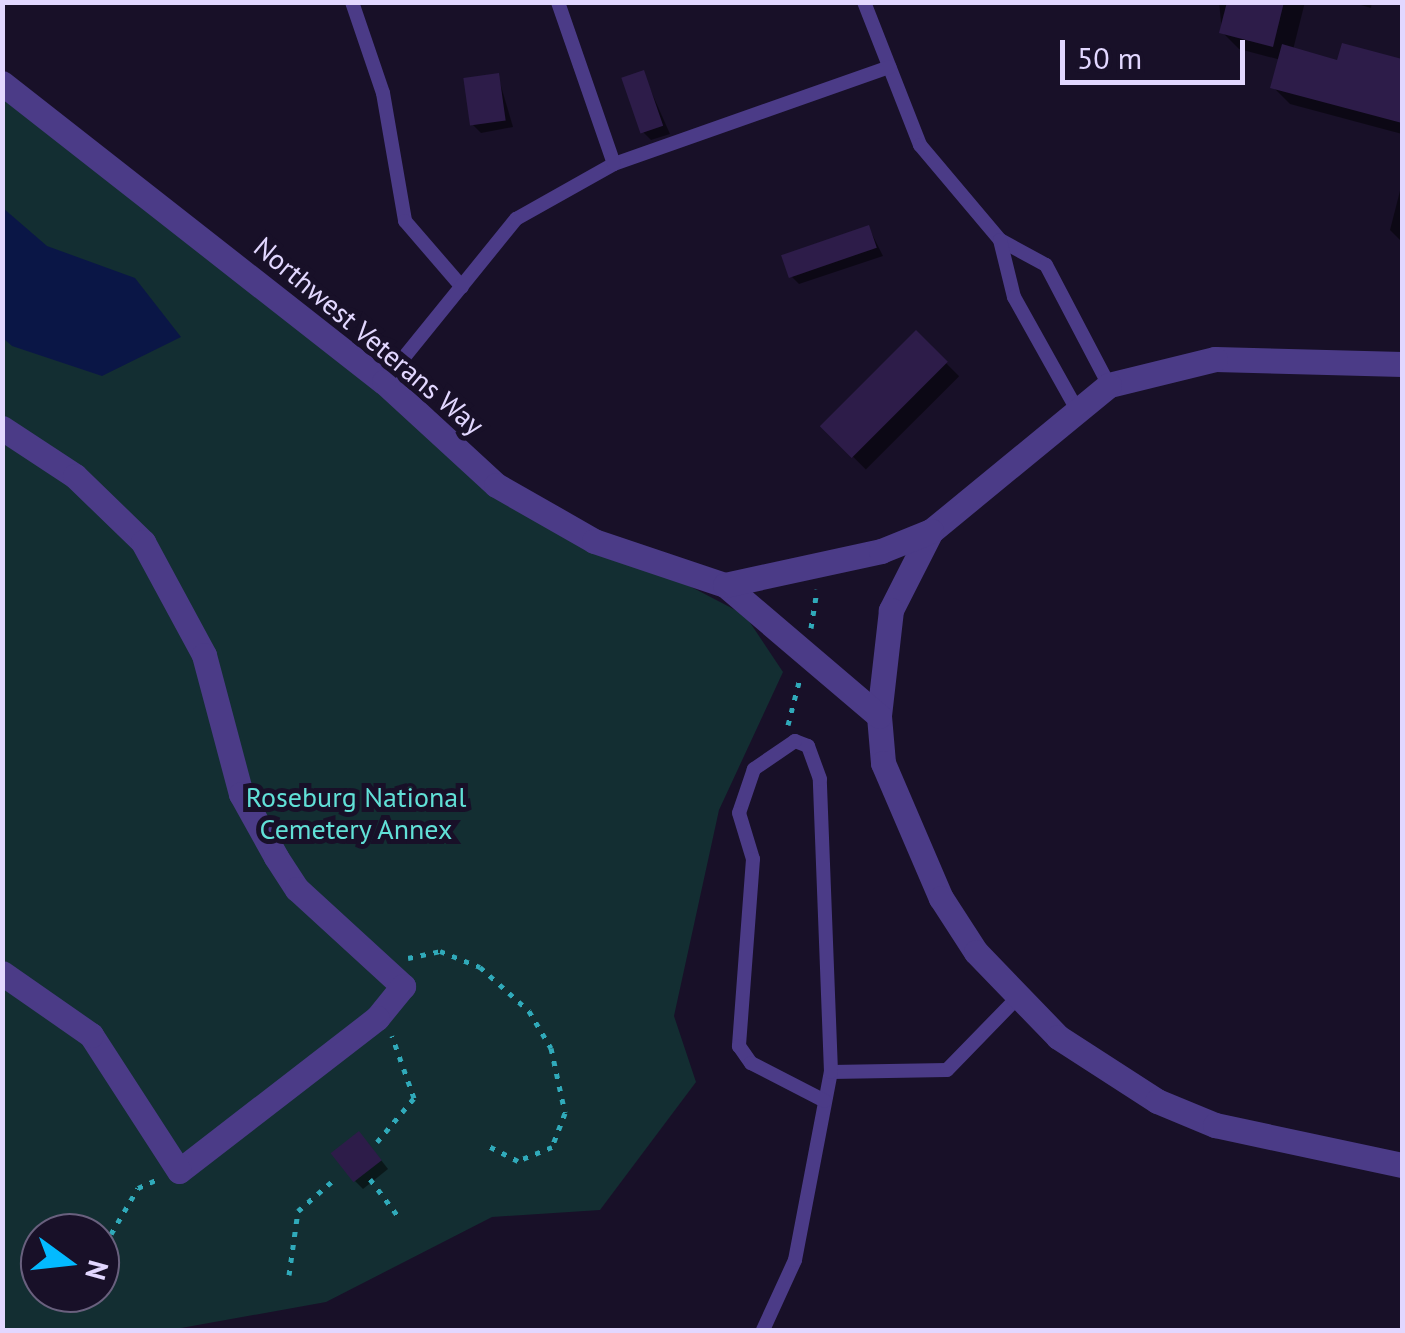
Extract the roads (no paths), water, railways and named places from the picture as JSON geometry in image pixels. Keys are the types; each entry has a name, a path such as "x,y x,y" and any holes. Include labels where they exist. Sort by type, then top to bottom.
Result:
{"street":[{"name":"Northwest Veterans Way","path":"2,83 384,382 548,520 725,585 880,716"},
{"path":"725,585 850,560 931,530 1076,408 1109,385 1215,359 1402,364"},
{"path":"2,428 75,476 143,542 204,655 242,794 276,857 403,986 377,1018 179,1171 100,1046 2,973"},
{"path":"931,530 891,610 880,716 883,763 912,839 976,952 1016,999 1157,1100 1269,1141 1402,1165"}],"lane":[{"path":"352,2 383,93 405,221 462,287"},
{"path":"558,2 614,164"},
{"path":"864,2 920,145 1000,240 1046,265 1109,385"},
{"path":"384,382 516,219 614,164 890,67"},
{"path":"1000,240 1014,297 1076,408"},
{"path":"763,1330 795,1260 831,1072 820,779 808,746 784,743 754,769 739,813 753,859 738,1046 751,1063 825,1101"},
{"path":"831,1072 947,1070 1016,999"}],"park label":[{"name":"Roseburg National Cemetery Annex","path":"356,813"}]}
